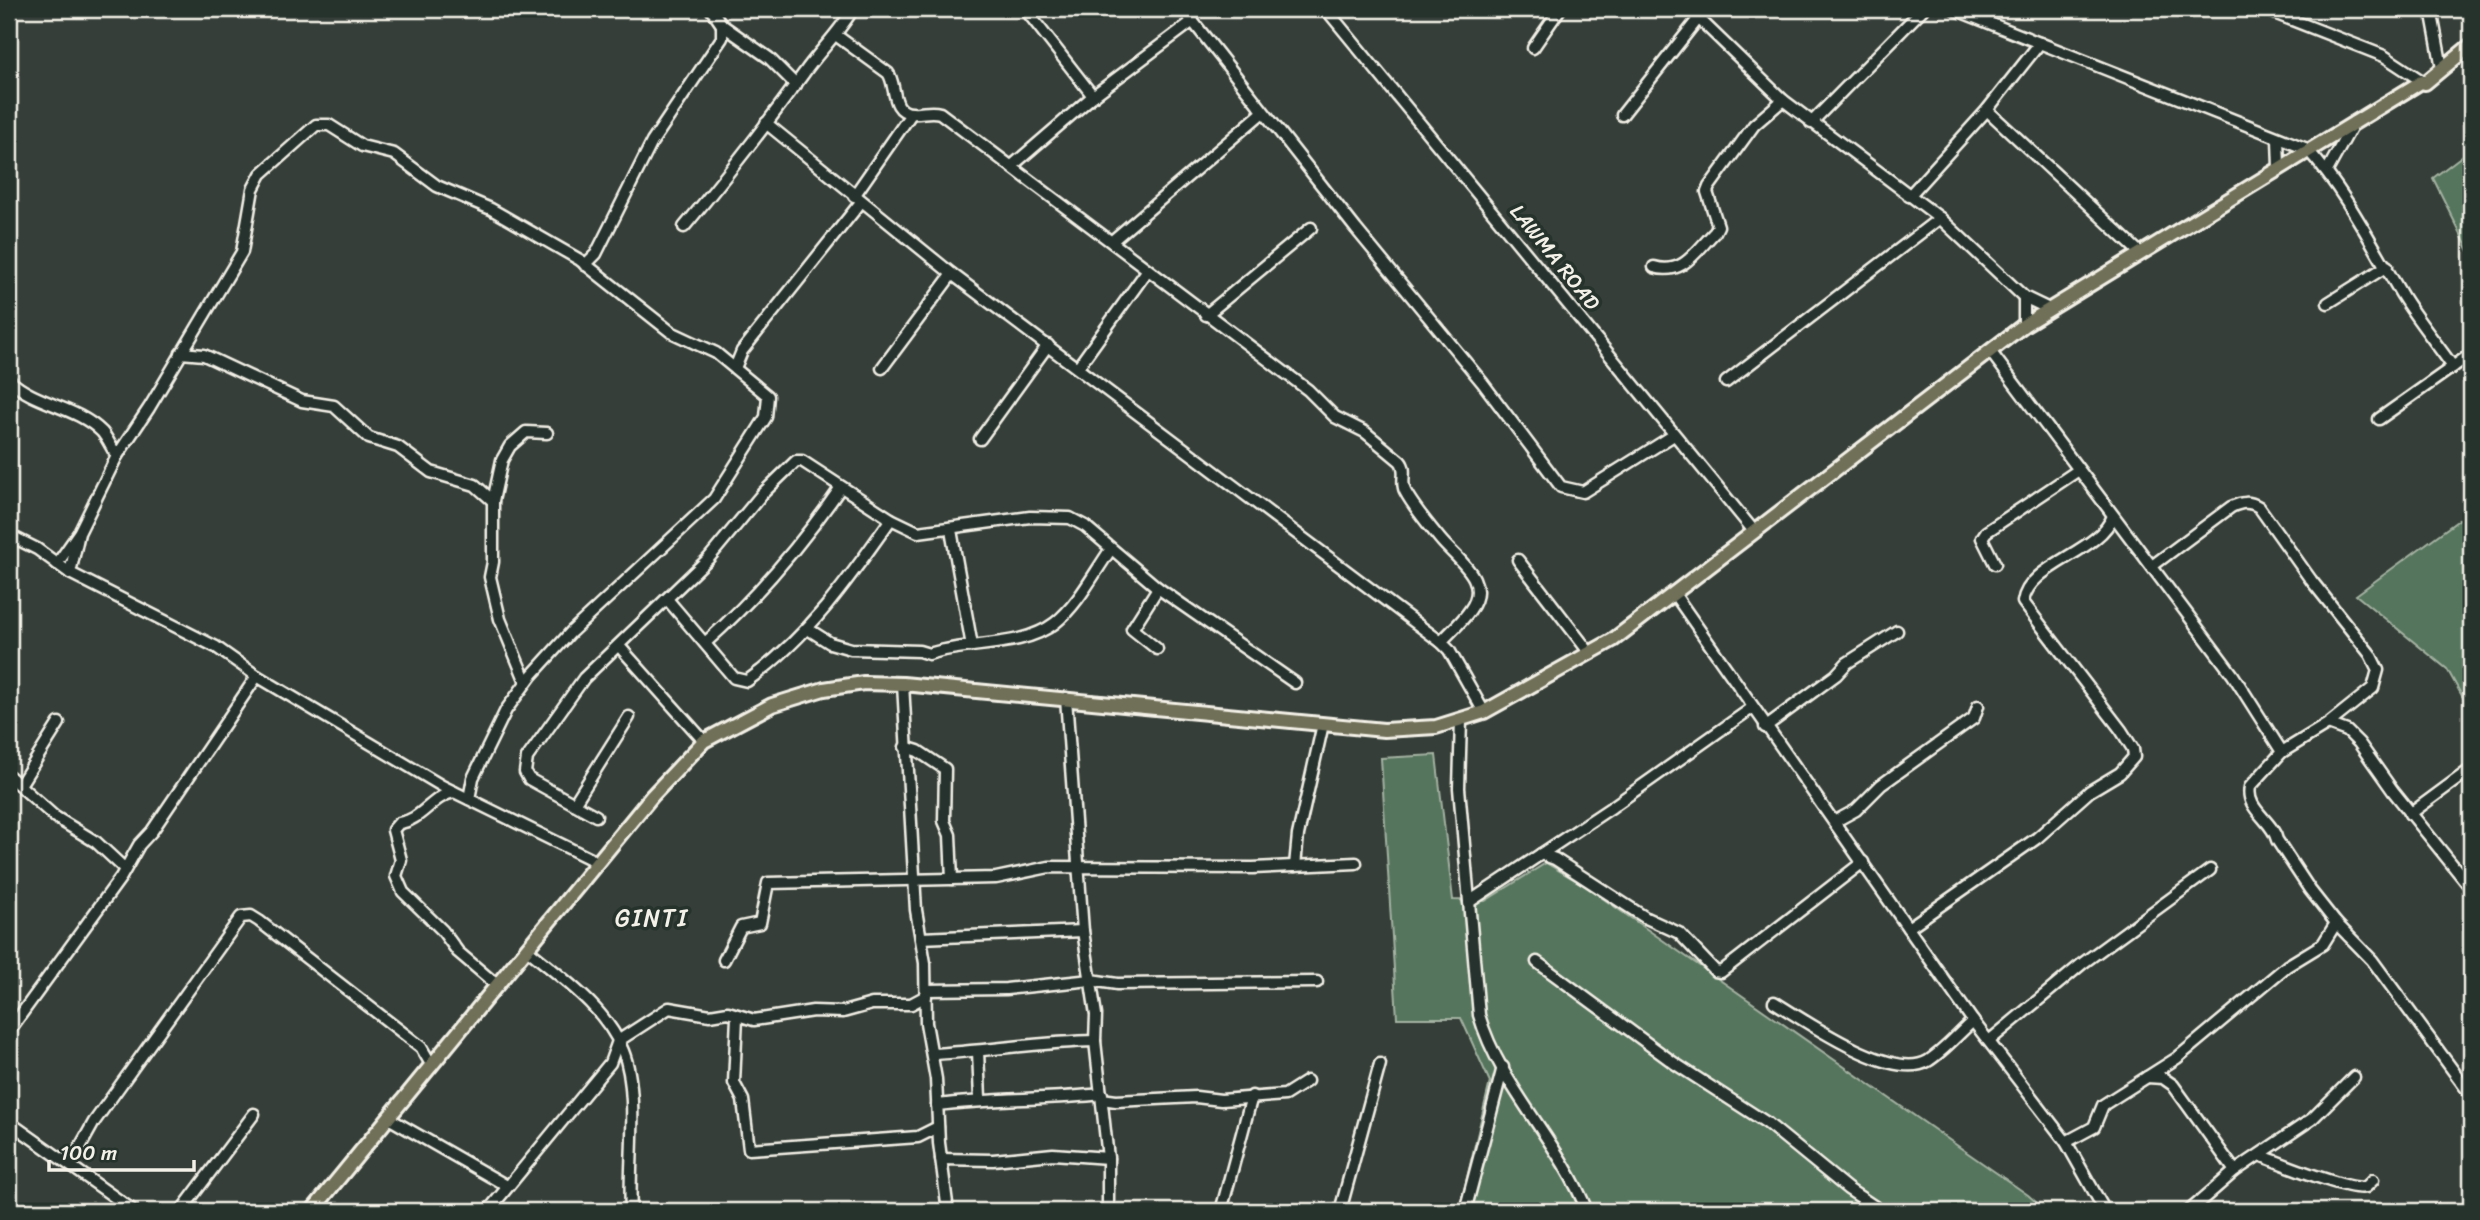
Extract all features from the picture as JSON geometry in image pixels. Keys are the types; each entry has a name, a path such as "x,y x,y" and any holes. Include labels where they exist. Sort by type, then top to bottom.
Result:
{"main road":[{"path":"312,1211 652,796 704,741 793,697 864,683 1066,698 1384,730 1420,729 1484,712 1613,640 1675,595 1753,530 2024,325 2278,167 2421,82 2425,83 2471,44"}],"street":[{"path":"711,9 722,24 769,58 796,85"},
{"path":"684,227 837,36 853,9"},
{"path":"1025,9 1093,96"},
{"path":"1183,9 1474,372 1561,487 1583,492 1674,435"},
{"name":"LAWMA ROAD","path":"1326,9 1753,530"},
{"path":"1533,48 1560,9"},
{"path":"1689,9 1783,100 1940,218 2024,297 2049,309"},
{"path":"1811,123 1923,9"},
{"path":"1954,9 2308,149 2327,171 2387,266 2404,299 2454,367"},
{"path":"2264,9 2384,56 2425,83"},
{"path":"2431,9 2442,68"},
{"path":"1622,115 1698,19"},
{"path":"1013,165 1093,96 1193,21"},
{"path":"585,265 596,254 652,142 722,38 722,24"},
{"path":"722,38 736,36"},
{"path":"837,36 888,72 892,78 895,99 911,114 940,113 1013,165 1147,271 1308,390 1335,416 1365,432 1404,465 1405,491 1440,539 1466,564 1477,583 1478,592 1470,610 1441,642"},
{"path":"1909,196 1987,110 2040,43"},
{"path":"1654,267 1668,271 1680,267 1715,232 1717,226 1707,192 1709,187 1754,125 1783,100"},
{"path":"1987,110 2139,252"},
{"path":"1112,241 1263,112"},
{"path":"734,368 743,351 858,199 911,114"},
{"path":"2327,171 2354,122"},
{"path":"766,123 952,274 1441,642 1449,650 1484,712"},
{"path":"57,564 79,533 117,456 242,252 248,232 249,198 261,174 316,125 329,125 362,146 394,154 438,186 491,209 585,265 671,332 716,353 762,387 769,404 766,417 733,472 693,522 570,632 526,682 506,710 480,762 469,799"},
{"path":"2278,139 2278,167"},
{"path":"1726,382 1940,218"},
{"path":"1206,315 1311,228"},
{"path":"2329,303 2387,266"},
{"path":"1077,367 1147,271"},
{"path":"882,368 952,274"},
{"path":"2024,297 2024,325"},
{"path":"980,439 1048,345"},
{"path":"1990,351 2077,471 2152,566 2232,675 2282,751"},
{"path":"181,353 204,355 302,401 334,406 369,438 398,447 431,472 475,485 493,501"},
{"path":"2379,419 2471,354"},
{"path":"9,380 33,398 94,426 104,434 117,456"},
{"path":"526,682 491,585 493,501 502,460 510,446 526,432 547,433"},
{"path":"596,816 529,779 524,766 559,708 584,678 708,559 790,464 802,461 891,519 918,532 951,530 1030,517 1070,518 1085,526 1158,588 1295,683"},
{"path":"1994,564 1982,538 1986,532 2077,471"},
{"path":"705,643 740,612 785,564 841,487"},
{"path":"2152,566 2231,507 2242,502 2259,507 2311,580 2370,654 2378,670 2376,684 2328,724 2282,751 2250,787 2248,793 2290,860 2336,923 2372,960 2471,1095"},
{"path":"1908,928 2037,838 2090,791 2120,773 2134,757 2133,748 2121,730 2023,602 2032,584 2103,533 2113,516"},
{"path":"667,599 734,678 747,681 808,629 841,589 891,519"},
{"path":"951,530 972,646"},
{"path":"70,573 79,533"},
{"path":"9,535 70,573 202,639 257,676 455,792 597,862"},
{"path":"808,629 830,643 851,649 919,651 929,654 1035,632 1056,622 1111,549"},
{"path":"1518,559 1589,652"},
{"path":"1157,649 1132,629 1158,588"},
{"path":"1675,595 1973,1021 2066,1142 2105,1211"},
{"path":"1765,727 1836,676 1847,663 1897,631"},
{"path":"619,646 704,741"},
{"path":"9,1031 125,869 257,676"},
{"path":"903,684 914,879 948,1211"},
{"path":"1066,698 1083,931 1096,1015 1095,1041 1108,1158 1108,1211"},
{"path":"1834,822 1856,810 1881,785 1974,718 1978,706"},
{"path":"1469,902 1752,708"},
{"path":"574,804 629,717"},
{"path":"1461,720 1459,788 1479,1015 1503,1067 1568,1172 1587,1211"},
{"path":"20,785 59,723"},
{"path":"1295,866 1298,835 1323,723"},
{"path":"2328,724 2354,737 2410,814 2471,888"},
{"path":"905,747 918,751 945,769 944,821 950,835 951,879"},
{"path":"2410,814 2471,769"},
{"path":"9,776 55,817 96,842 125,869"},
{"path":"455,792 436,799 421,813 407,823 399,823 393,830 401,860 396,876 403,892 442,930 458,953 498,986"},
{"path":"1541,854 1555,859 1646,918 1679,933 1716,971 1721,972 1863,862"},
{"path":"724,960 741,927 760,923 768,883 996,877 1049,867 1080,869 1356,863"},
{"path":"1989,1041 2083,963 2210,870"},
{"path":"70,1165 94,1122 241,916 251,916 263,924 421,1047 432,1066"},
{"path":"2066,1142 2094,1127 2103,1105 2177,1058 2297,959 2323,944 2336,923"},
{"path":"921,938 1083,931"},
{"path":"528,950 568,981 596,1010 618,1041 626,1060 632,1166 631,1211"},
{"path":"1537,961 1674,1063 1767,1123 1848,1189 1881,1211"},
{"path":"488,1211 610,1063 618,1041 669,1008 710,1015 728,1012 737,1017 754,1020 813,1011 843,1012 872,1004 911,1004 926,993 1006,989 1091,980 1117,984 1317,982"},
{"path":"1774,1002 1886,1064 1913,1065 1927,1061 1973,1021"},
{"path":"737,1017 734,1083 743,1100 749,1149 918,1137 938,1127"},
{"path":"932,1054 978,1051 1039,1042 1095,1041"},
{"path":"978,1051 980,1100"},
{"path":"610,1063 626,1060"},
{"path":"1340,1211 1380,1064"},
{"path":"1465,1211 1503,1067"},
{"path":"2147,1077 2163,1077 2173,1085 2235,1171"},
{"path":"2189,1211 2235,1171 2262,1156 2312,1119 2354,1077"},
{"path":"937,1105 980,1100 1046,1100 1102,1096 1116,1101 1196,1097 1221,1100 1285,1095 1307,1081"},
{"path":"1221,1211 1252,1096"},
{"path":"181,1211 254,1114"},
{"path":"390,1119 507,1186"},
{"path":"9,1122 134,1211"},
{"path":"941,1158 993,1160 1053,1154 1108,1158"},
{"path":"2262,1156 2316,1177 2356,1188 2362,1189 2373,1180"}],"green space":[{"path":"2471,149 2471,255 2433,178"},
{"path":"2471,511 2471,712 2447,669 2356,595"},
{"path":"1436,755 1453,900 1485,901 1546,863 1585,886 2028,1195 2046,1211 1459,1211 1490,1082 1461,1018 1397,1018 1381,758"}],"district":[{"name":"GINTI","path":"652,918"}]}
